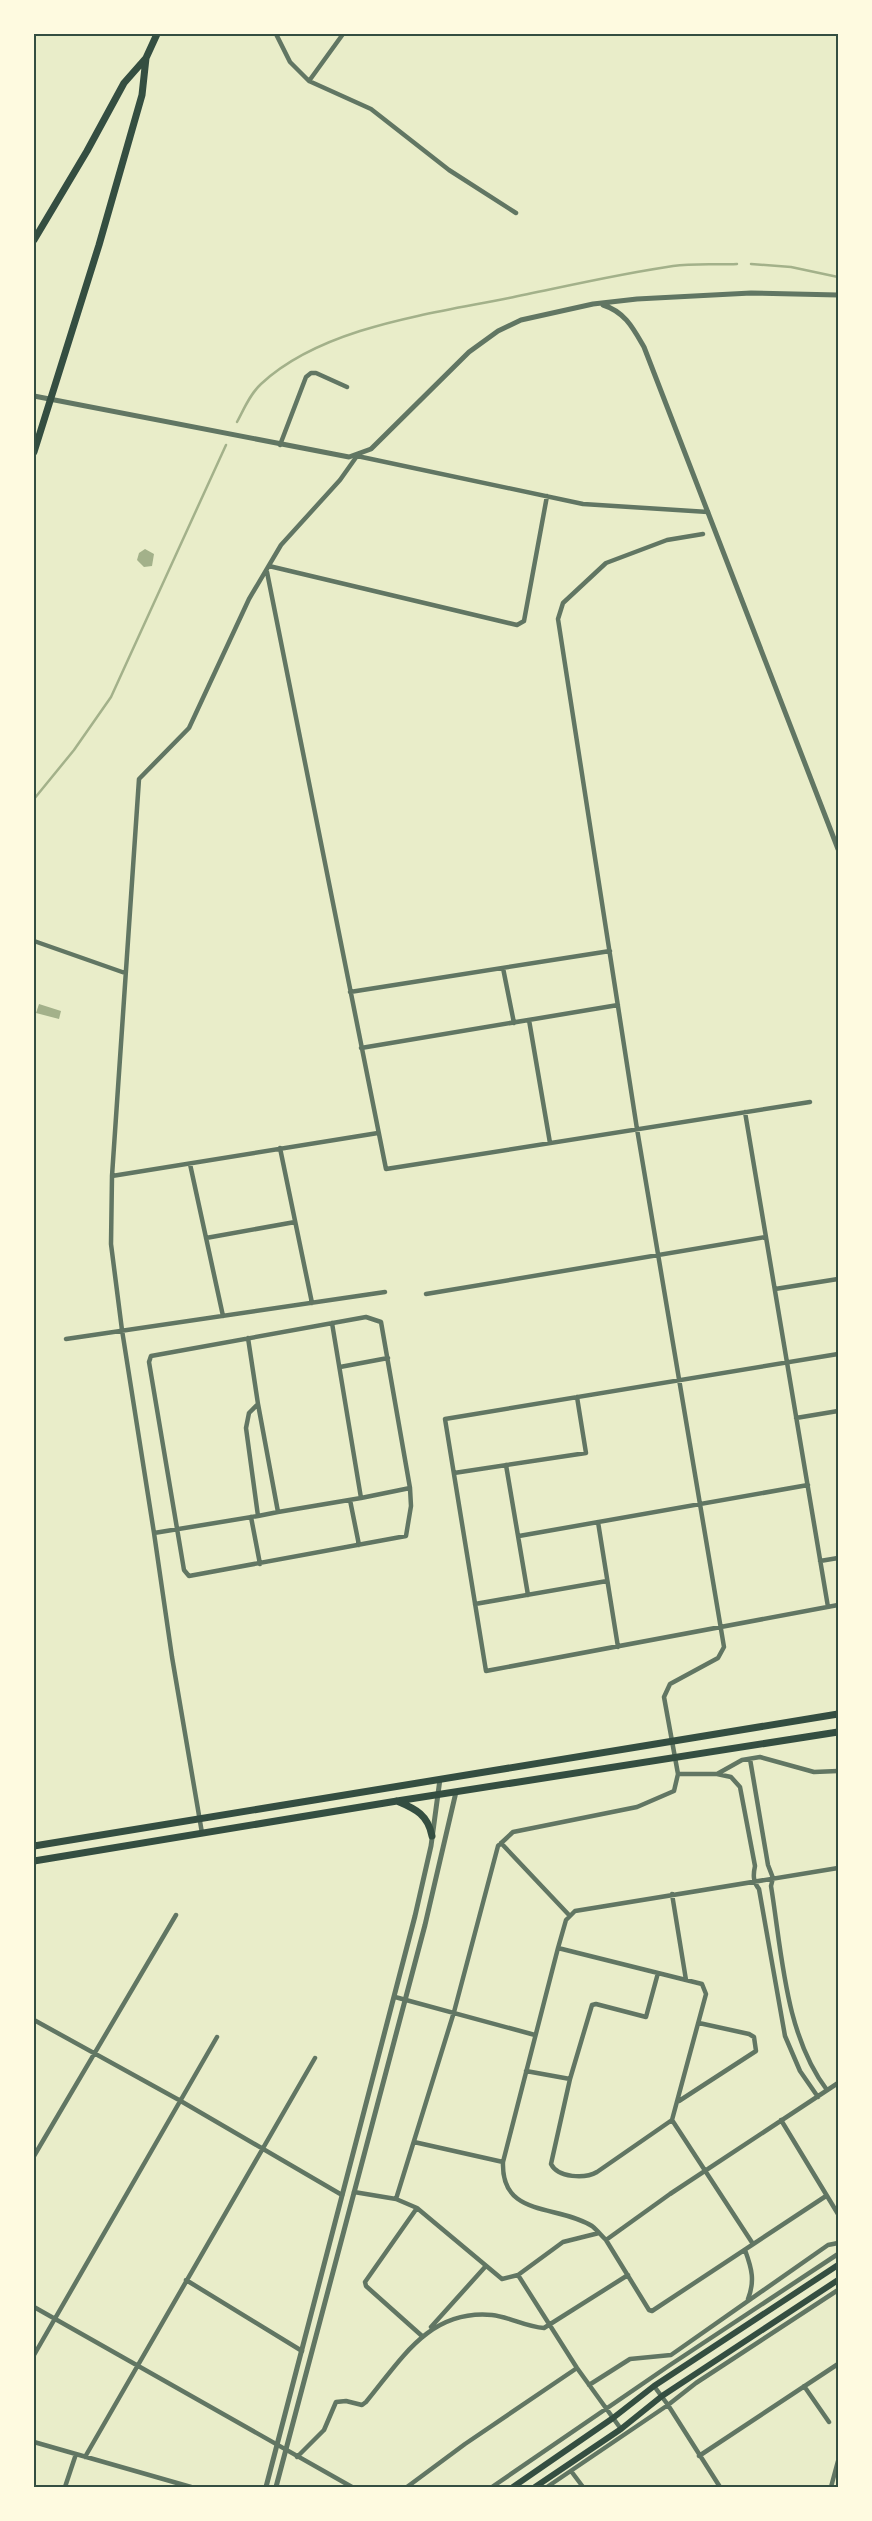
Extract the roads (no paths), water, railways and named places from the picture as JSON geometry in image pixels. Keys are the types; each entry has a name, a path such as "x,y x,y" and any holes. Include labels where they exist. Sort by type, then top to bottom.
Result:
{"main road":[{"path":"34,240 87,151 124,83 146,58 157,34"},
{"path":"34,452 99,245 142,95 146,58"},
{"path":"34,1846 838,1714"},
{"path":"34,1861 397,1801 838,1732"},
{"path":"397,1801 421,1812 427,1819 432,1836"},
{"path":"513,2487 614,2418 654,2386 838,2265"},
{"path":"536,2487 621,2429 662,2396 838,2280"}],"street":[{"path":"276,34 290,62 309,81 371,109 449,170 516,213"},
{"path":"309,81 343,34"},
{"path":"202,1833 172,1657 122,1330 110,1238 112,1176 125,973 140,779 189,728 249,599 267,572 281,545 340,480 357,456 371,449 469,352 490,336 522,320 600,304 637,299 738,293 838,296"},
{"path":"600,304 622,314 632,325 644,347 838,849"},
{"path":"280,444 306,377 310,373 316,373 346,387"},
{"path":"34,396 340,456 357,456 583,504 708,512"},
{"path":"269,566 517,625 524,621 547,496"},
{"path":"396,2199 454,2012 498,1846 513,1832 637,1807 674,1791 678,1774 664,1697 670,1684 718,1658 724,1647 681,1380 637,1129 559,635 559,611 568,598 606,563 667,540 702,534"},
{"path":"267,572 386,1169 810,1102"},
{"path":"34,941 125,973"},
{"path":"350,992 610,951"},
{"path":"503,968 514,1023"},
{"path":"361,1048 618,1005"},
{"path":"529,1020 550,1143"},
{"path":"745,1112 828,1607"},
{"path":"112,1176 378,1133"},
{"path":"280,1148 312,1303"},
{"path":"190,1164 223,1316"},
{"path":"206,1238 295,1222"},
{"path":"426,1294 766,1237"},
{"path":"774,1290 838,1279"},
{"path":"66,1339 385,1292"},
{"path":"366,1317 378,1319 382,1326 410,1488 411,1506 406,1536 189,1576 184,1570 150,1358 160,1353 332,1323 366,1317"},
{"path":"332,1323 361,1498"},
{"path":"248,1338 278,1512"},
{"path":"838,1354 445,1419 486,1671 838,1605"},
{"path":"340,1367 388,1358"},
{"path":"454,1474 586,1453 577,1397"},
{"path":"258,1404 249,1413 246,1428 258,1516"},
{"path":"796,1418 838,1411"},
{"path":"506,1466 528,1595"},
{"path":"519,1536 808,1485"},
{"path":"154,1533 410,1488"},
{"path":"350,1500 359,1545"},
{"path":"251,1517 260,1564"},
{"path":"598,1522 618,1647"},
{"path":"820,1561 838,1558"},
{"path":"475,1604 607,1581"},
{"path":"717,1774 742,1760 760,1757 814,1772 838,1771"},
{"path":"750,1759 768,1865 773,1878 772,1886 794,2022 813,2071 827,2090"},
{"path":"678,1774 717,1774 731,1777 740,1787 755,1866 753,1873 754,1881 759,1890 786,2036 800,2071 818,2097"},
{"path":"266,2487 395,1997 432,1836 440,1780"},
{"path":"276,2487 405,2000 456,1792"},
{"path":"501,1843 569,1915"},
{"path":"826,2196 652,2311 649,2310 606,2240 599,2233 578,2220 520,2202 507,2189 502,2162 558,1948 569,1915 575,1911 672,1894 838,1868"},
{"path":"672,1894 686,1980"},
{"path":"34,2156 176,1915"},
{"path":"558,1948 658,1973 702,1984 706,1988 679,2101 672,2120 588,2177 579,2177 555,2169 552,2164 570,2079 592,2005 596,2004 646,2017 658,1973"},
{"path":"395,1997 535,2035"},
{"path":"34,2020 264,2148 342,2195"},
{"path":"679,2101 756,2050 754,2037 749,2034 699,2023"},
{"path":"34,2355 56,2320 179,2100 217,2037"},
{"path":"85,2457 316,2058"},
{"path":"526,2071 570,2079"},
{"path":"606,2240 705,2170 838,2083"},
{"path":"672,2120 753,2244"},
{"path":"781,2120 838,2214"},
{"path":"414,2142 502,2162"},
{"path":"354,2192 396,2199 417,2208 502,2279 518,2274 557,2246 580,2237 599,2233"},
{"path":"417,2208 365,2282 366,2286 424,2334"},
{"path":"589,2385 630,2359 671,2355 828,2245 838,2243"},
{"path":"745,2250 752,2269 754,2283 747,2301"},
{"path":"492,2487 608,2410 670,2365 838,2254"},
{"path":"297,2457 324,2430 336,2402 346,2401 362,2405 366,2402 424,2334 486,2267"},
{"path":"518,2274 577,2368 621,2429"},
{"path":"424,2334 450,2320 479,2315 504,2317 538,2328 551,2324 628,2275"},
{"path":"186,2280 302,2351"},
{"path":"546,2487 668,2405 696,2383 838,2290"},
{"path":"34,2307 138,2368 352,2487"},
{"path":"699,2456 838,2364"},
{"path":"408,2487 465,2444 577,2368"},
{"path":"654,2386 720,2487"},
{"path":"804,2386 829,2422"},
{"path":"34,2442 191,2487"},
{"path":"65,2487 76,2454"},
{"path":"831,2487 838,2461"},
{"path":"571,2471 583,2487"}],"waterway":[{"path":"237,422 250,397 261,384 286,365 314,349 345,336 412,317 632,273 681,265 737,264"},
{"path":"751,264 791,267 838,277"},
{"path":"34,799 74,750 111,697 226,445"}]}
